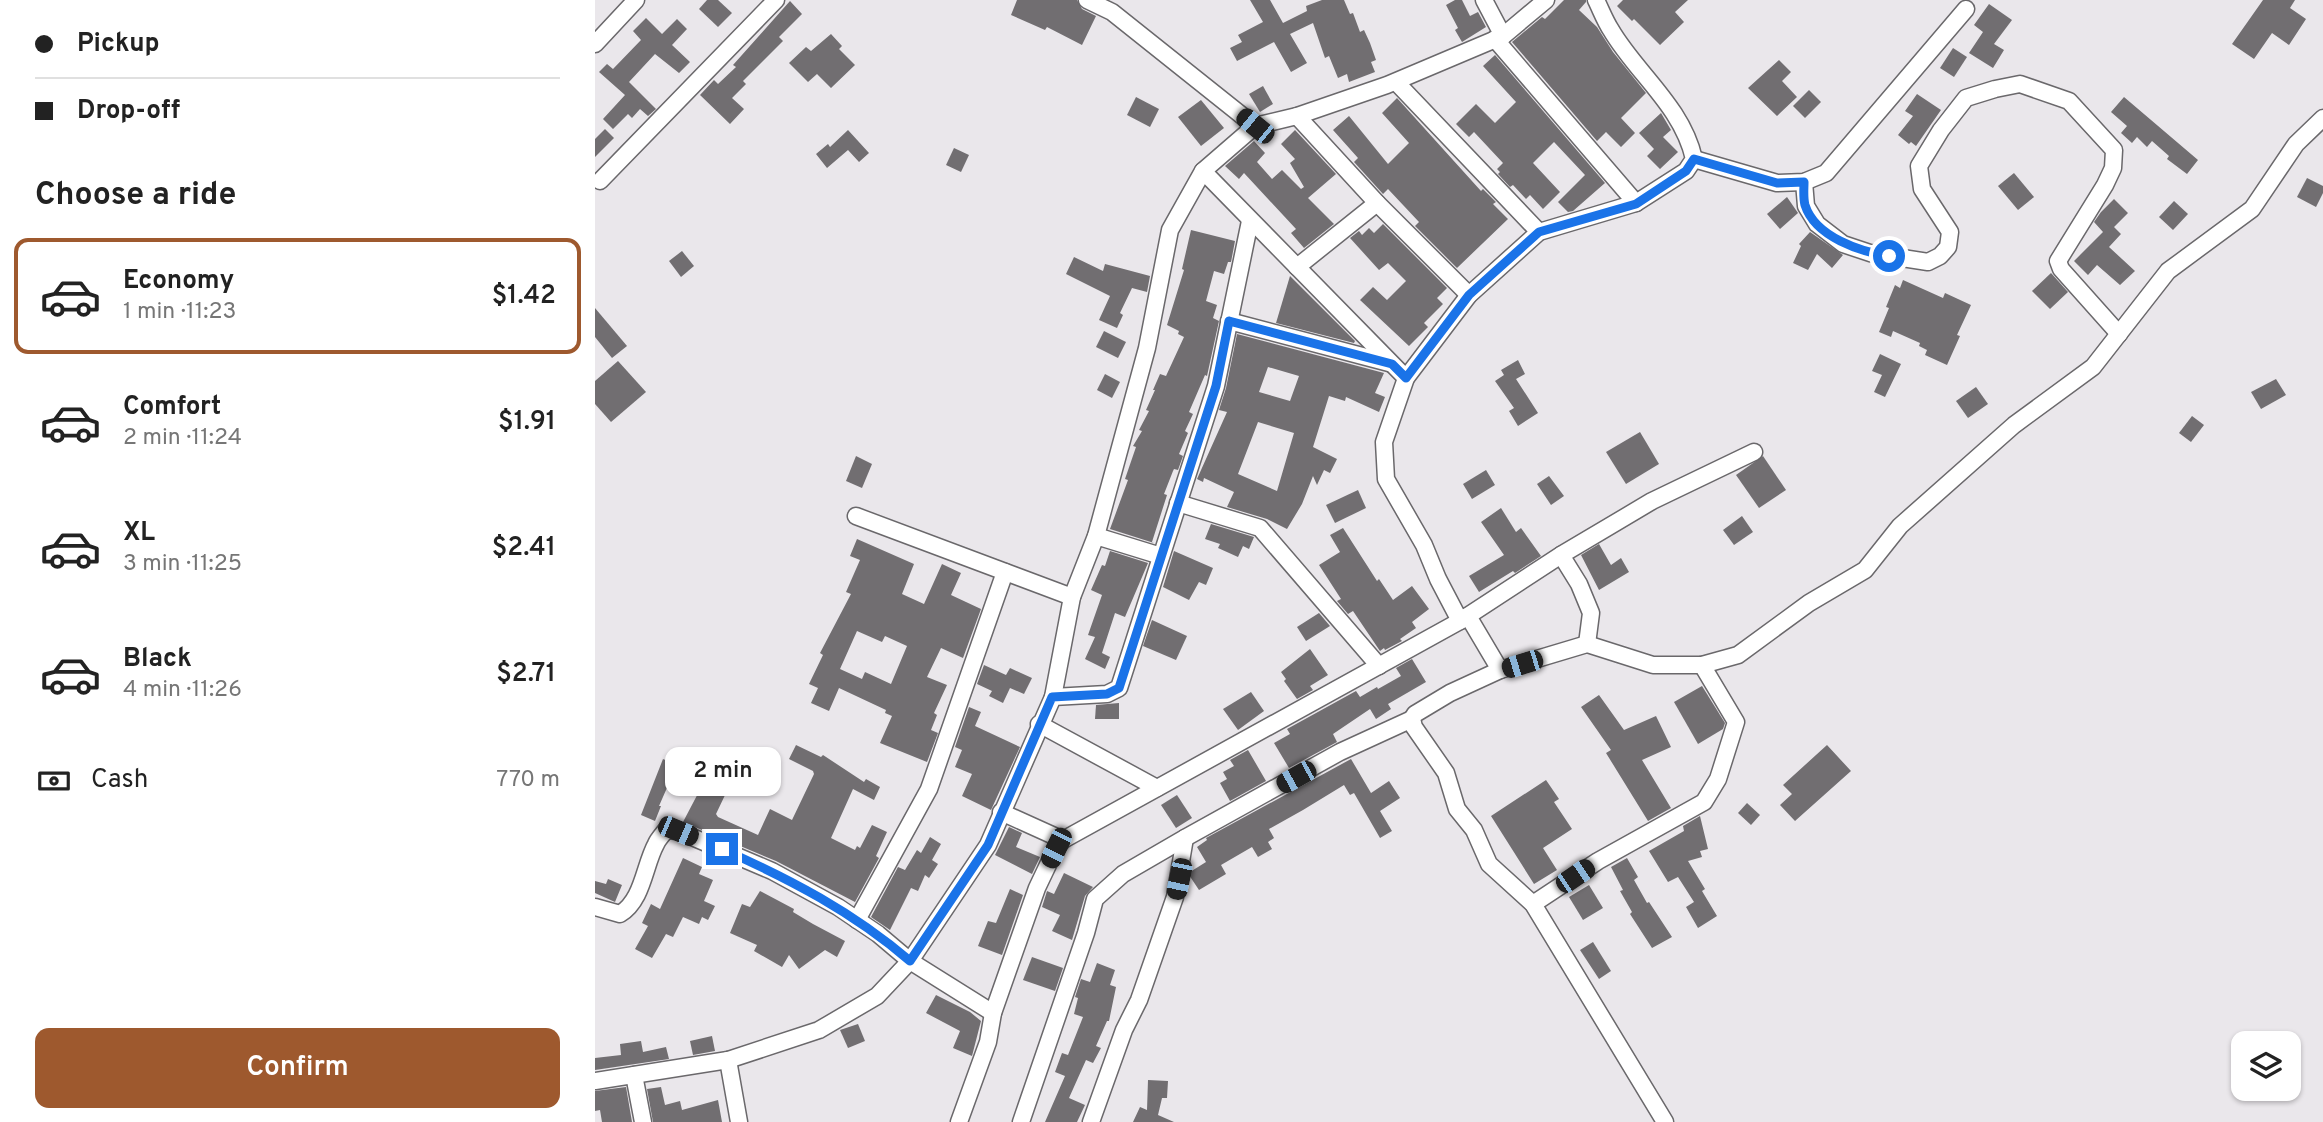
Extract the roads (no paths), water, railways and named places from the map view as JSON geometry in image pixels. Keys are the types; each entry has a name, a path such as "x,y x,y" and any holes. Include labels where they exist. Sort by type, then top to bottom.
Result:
{"street":[{"path":"595,44 635,0"},
{"path":"600,180 776,0"},
{"path":"1087,0 1112,12 1255,126"},
{"path":"1484,0 1499,38 1636,204"},
{"path":"595,1081 728,1060 819,1030 877,996 910,961 988,845 1052,697 1072,597 1095,536 1147,348 1170,230 1203,171 1255,126 1297,116 1395,82 1499,38 1546,0"},
{"path":"1500,670 1438,579 1424,545 1386,479 1384,442 1406,378 1469,295 1539,232 1636,204 1686,171 1694,159 1691,145 1665,100 1611,31 1596,0"},
{"path":"1694,159 1777,183 1804,182 1826,173 1966,9"},
{"path":"1395,82 1539,232"},
{"path":"1804,182 1805,206 1817,224 1843,244 1870,253 1928,262 1940,256 1948,247 1950,232 1922,189 1920,166 1941,130 1966,98 2019,84 2069,101 2114,150 2113,168 2058,261 2061,269 2119,334"},
{"path":"1297,116 1377,204 1469,295"},
{"path":"1021,1122 1086,933 1095,899 1123,874 1340,752 1412,719 1415,714 1450,693 1500,670 1587,644 1653,664 1702,665 1738,654 1809,603 1865,570 1900,526 2014,425 2093,367 2168,271 2252,209 2297,144 2323,118"},
{"path":"1203,171 1406,378"},
{"path":"1297,267 1377,204"},
{"path":"1052,697 1107,694 1119,688 1216,386 1250,221"},
{"path":"1229,321 1392,364"},
{"path":"959,1122 988,1042 993,1013 1037,888 1056,848 1063,840 1464,619 1561,555 1652,501 1754,452"},
{"path":"1178,503 1260,528 1378,666"},
{"path":"856,516 1072,597"},
{"path":"1095,536 1161,556"},
{"path":"1561,555 1579,584 1591,613 1587,644"},
{"path":"857,920 929,789 1005,572"},
{"path":"1533,904 1598,860 1704,802 1718,779 1737,722 1702,665"},
{"path":"1412,719 1413,727 1446,773 1457,809 1474,830 1489,864 1533,904 1665,1122"},
{"path":"1039,724 1157,788"},
{"path":"1001,812 1063,840"},
{"path":"595,907 621,914 629,909 656,844 666,830 678,831 772,871 838,907 878,934 910,961 993,1013"},
{"path":"1091,1122 1139,1000 1175,897 1185,838"},
{"path":"728,1060 739,1122"},
{"path":"634,1075 643,1122"}]}
